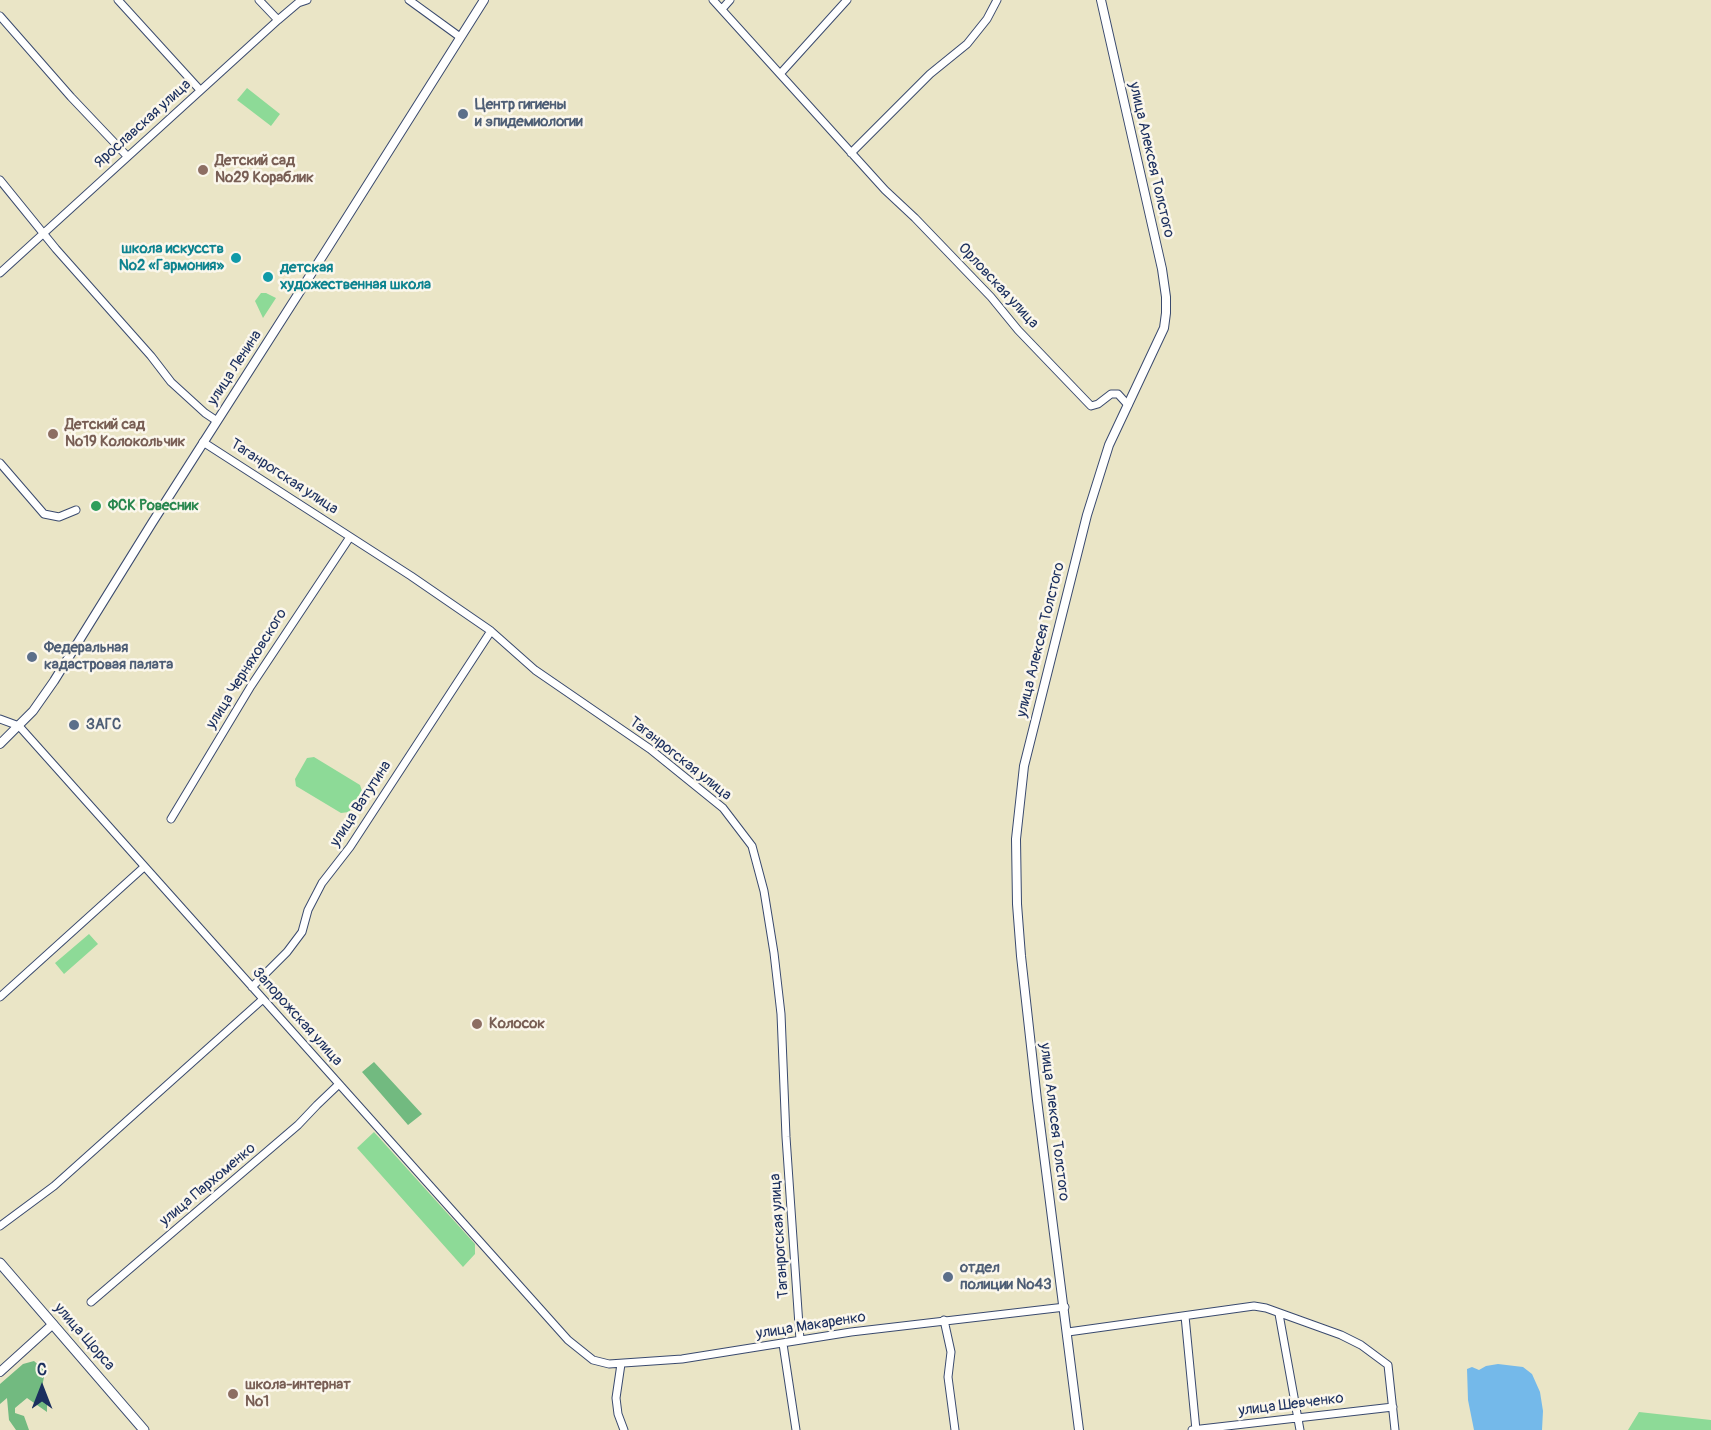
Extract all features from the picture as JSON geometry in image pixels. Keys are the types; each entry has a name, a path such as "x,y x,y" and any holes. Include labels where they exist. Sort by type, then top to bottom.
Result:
{"main road":[{"name":"улица Щорса","path":"0,1263 144,1430"}],"street":[{"path":"118,0 200,90"},
{"path":"259,0 278,20"},
{"name":"Ярославская улица","path":"0,273 278,20 298,3 307,0"},
{"path":"409,0 460,37"},
{"name":"улица Ленина","path":"0,744 33,711 54,681 484,0"},
{"name":"Орловская улица","path":"713,0 885,190 992,297 1018,330 1091,406 1098,404 1111,394 1118,394 1128,405"},
{"path":"722,9 730,0"},
{"path":"780,74 847,0"},
{"path":"851,153 930,74 967,44 987,19 997,0"},
{"name":"улица Алексея Толстого","path":"1079,1430 1025,990 1017,904 1016,838 1024,766 1065,601 1104,459 1164,328 1166,297 1162,269 1101,0"},
{"path":"0,16 71,97 127,156"},
{"path":"0,180 56,249 151,356 171,382 217,420"},
{"name":"Таганрогская улица","path":"203,442 491,631 535,670 650,749 723,808 752,846 764,891 781,1014 786,1137 800,1340"},
{"path":"0,463 44,514 59,517 76,510"},
{"name":"улица Черняховского","path":"171,819 256,678 350,537"},
{"name":"улица Ватутина","path":"252,987 302,932 308,910 322,883 350,847 491,631"},
{"name":"Запорожская улица","path":"0,719 19,726 568,1340"},
{"path":"0,997 144,867"},
{"path":"0,1226 54,1186 263,999"},
{"name":"улица Пархоменко","path":"90,1302 298,1125 339,1084"},
{"path":"1068,1332 1254,1306 1266,1308 1341,1335 1361,1345 1388,1365 1395,1430"},
{"name":"улица Макаренко","path":"568,1340 593,1360 621,1364 682,1359 944,1320 1065,1307"},
{"path":"1279,1314 1300,1430"},
{"path":"1185,1316 1194,1430"},
{"path":"944,1320 951,1352 948,1377 955,1430"},
{"path":"0,1372 53,1324"},
{"path":"783,1344 796,1430"},
{"path":"621,1364 616,1398 618,1414 624,1430"},
{"name":"улица Шевченко","path":"1194,1430 1393,1407"}],"green space":[{"path":"247,88 280,114 271,126 237,100"},
{"path":"261,293 276,298 263,318 255,301"},
{"path":"314,757 360,785 362,791 349,812 341,813 296,786 295,779 307,758"},
{"path":"89,934 98,944 64,974 55,963"},
{"path":"374,1062 422,1114 408,1125 362,1072"},
{"path":"374,1132 475,1244 475,1254 463,1267 357,1148"},
{"path":"34,1361 43,1369 44,1377 40,1397 47,1403 47,1412 27,1398 15,1408 15,1413 24,1416 29,1430 16,1430 9,1420 7,1398 0,1404 0,1384 23,1364"},
{"path":"1639,1412 1711,1420 1711,1430 1628,1430"}],"water":[{"path":"1498,1364 1523,1367 1532,1374 1540,1392 1543,1411 1542,1430 1474,1430 1468,1400 1467,1369 1472,1367 1479,1370"}],"place":[{"name":"Центр гигиены и эпидемиологии","path":"463,114"},
{"name":"Детский сад №29 Кораблик","path":"203,170"},
{"name":"школа искусств №2 «Гармония»","path":"236,258"},
{"name":"детская художественная школа","path":"268,277"},
{"name":"Детский сад №19 Колокольчик","path":"53,434"},
{"name":"ФСК Ровесник","path":"96,506"},
{"name":"Федеральная кадастровая палата","path":"32,657"},
{"name":"ЗАГС","path":"74,725"},
{"name":"Колосок","path":"477,1024"},
{"name":"отдел полиции №43","path":"948,1277"},
{"name":"школа-интернат №1","path":"233,1394"}]}
